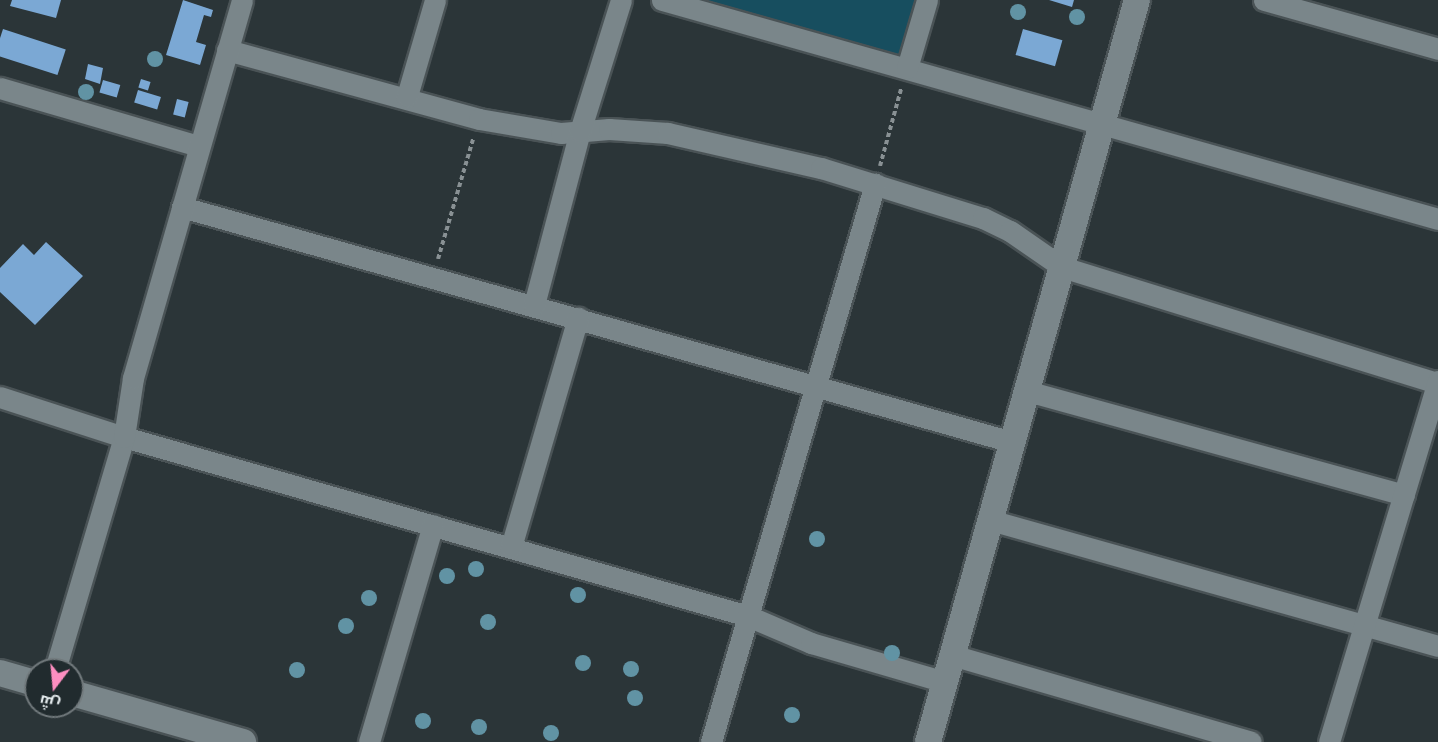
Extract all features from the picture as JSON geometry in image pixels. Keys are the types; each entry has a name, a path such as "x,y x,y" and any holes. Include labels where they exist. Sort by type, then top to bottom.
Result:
{"street":[{"path":"60,658 124,437 133,378 198,146 242,0"},
{"path":"407,96 435,0"},
{"path":"534,304 580,131 621,0"},
{"path":"662,0 1438,219"},
{"path":"907,68 927,0"},
{"path":"928,742 1137,0"},
{"path":"1264,0 1438,49"},
{"path":"228,50 407,96 479,119 561,133 638,129 668,133 875,184 983,218 1011,231 1062,267 1438,382 1429,443 1404,495 1329,742"},
{"path":"0,88 198,146"},
{"path":"711,742 875,184"},
{"path":"182,207 534,304 1012,442"},
{"path":"511,547 578,318"},
{"path":"1027,391 1404,495"},
{"path":"0,397 124,437 748,616 811,643 945,682"},
{"path":"990,520 1438,646"},
{"path":"369,742 434,525"},
{"path":"952,655 1251,742"},
{"path":"0,673 24,680"},
{"path":"84,697 201,736 243,742"}],"path":[{"path":"875,184 907,68"},
{"path":"433,277 479,119"}],"shaded area":[{"path":"698,0 916,0 901,57"}],"building":[{"path":"12,0 61,0 56,18 10,6"},
{"path":"183,0 213,10 211,17 204,15 196,42 206,45 200,65 166,55"},
{"path":"1049,0 1074,0 1072,7"},
{"path":"3,29 66,49 57,75 0,56 0,38"},
{"path":"1023,29 1062,40 1055,66 1016,55"},
{"path":"88,64 103,68 100,84 85,79"},
{"path":"141,79 151,82 148,91 138,88"},
{"path":"103,80 120,85 117,97 99,92"},
{"path":"138,90 161,97 157,109 134,102"},
{"path":"177,99 189,102 185,117 173,115"},
{"path":"46,242 83,276 35,325 0,292 0,268 23,244 34,255"}]}
